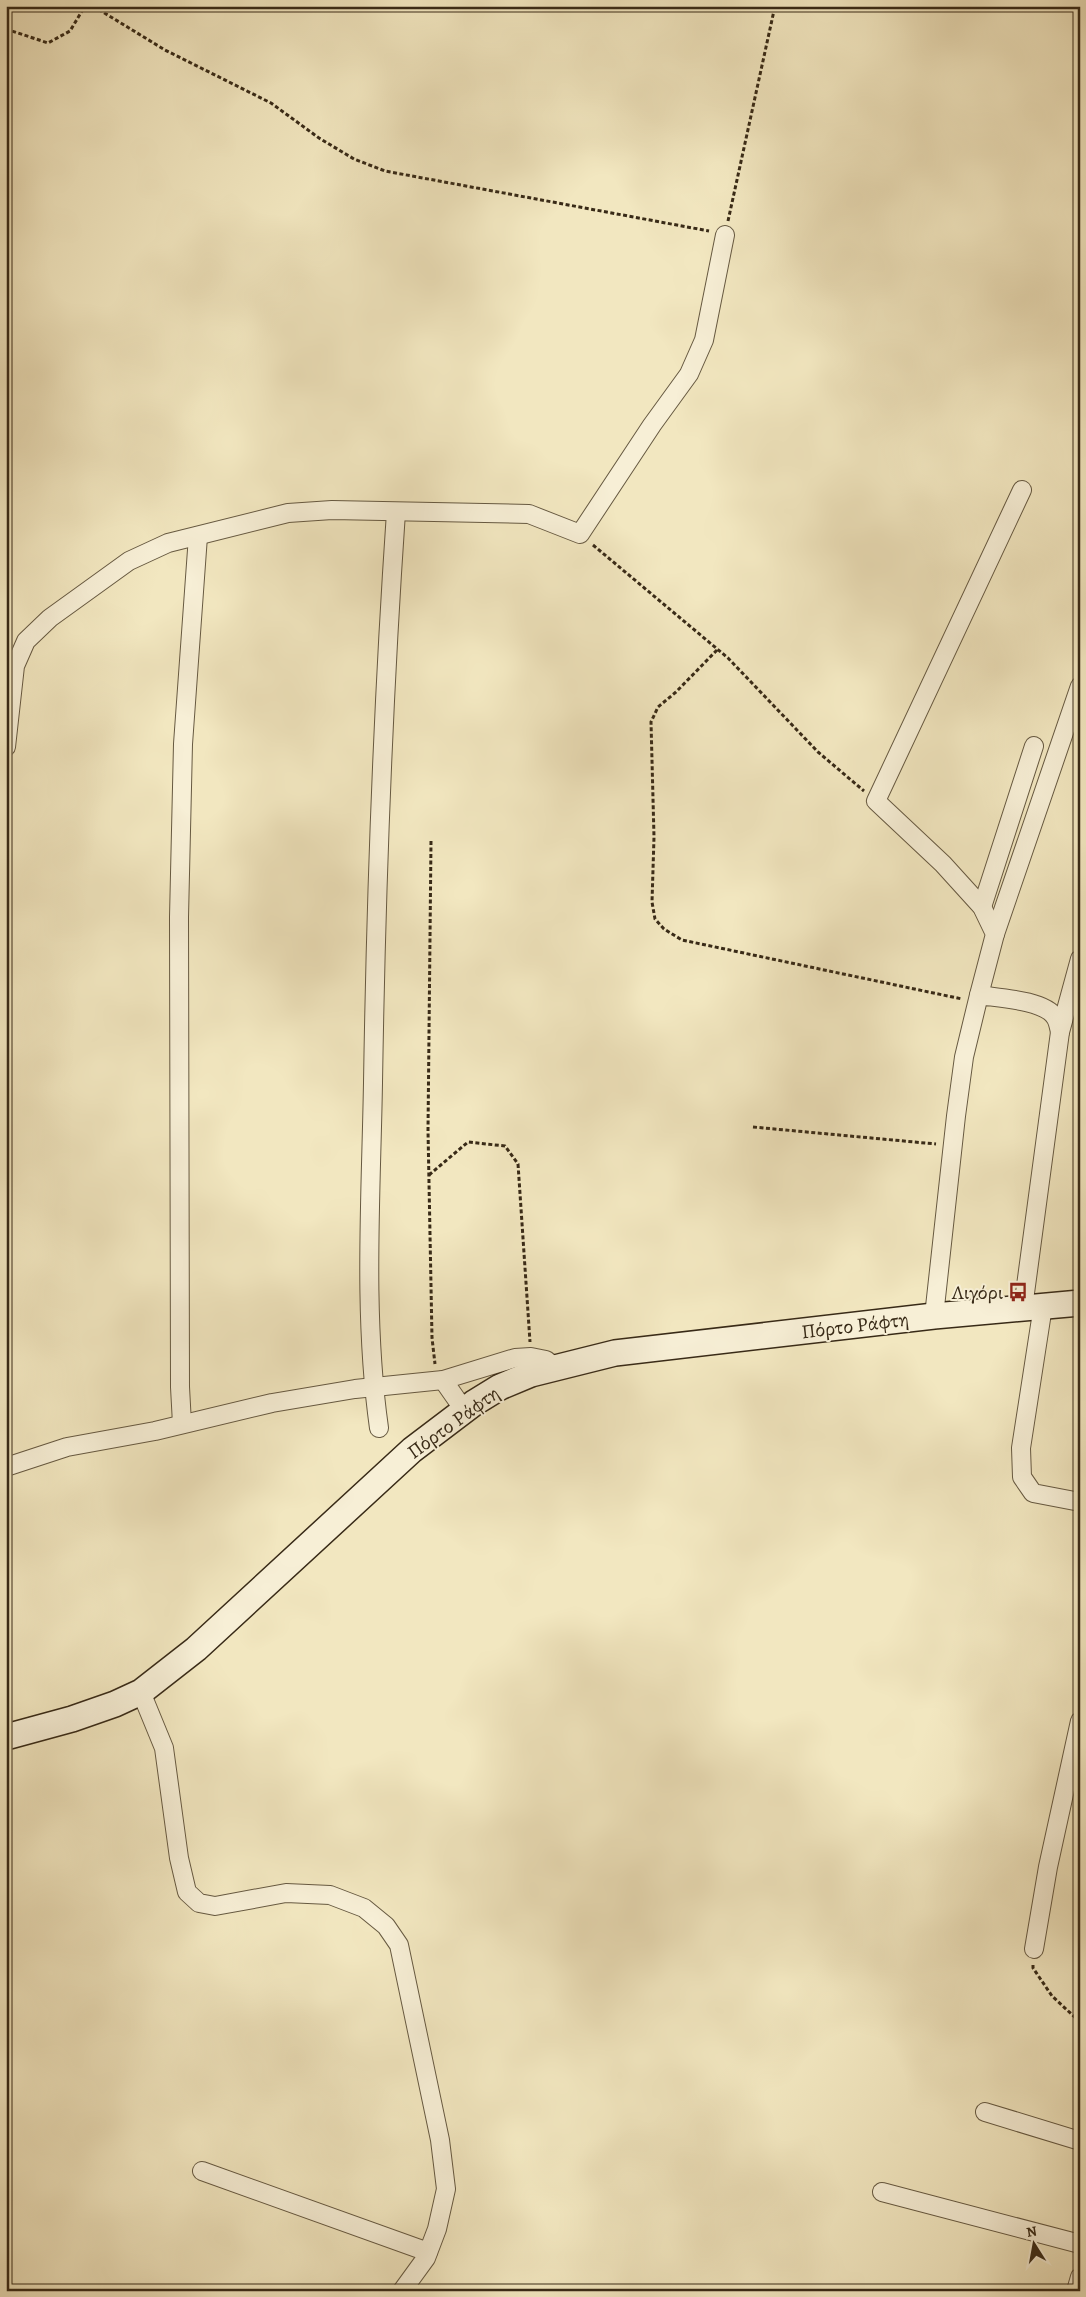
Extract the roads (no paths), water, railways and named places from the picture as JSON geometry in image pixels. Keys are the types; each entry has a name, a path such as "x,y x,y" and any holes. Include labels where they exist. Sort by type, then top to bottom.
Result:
{"main road":[{"name":"Πόρτο Ράφτη","path":"6,1737 72,1719 115,1704 141,1692 196,1649 412,1450 464,1410 500,1387 531,1374 615,1353 934,1316 1080,1303"}],"street":[{"path":"6,747 15,666 26,641 50,618 129,561 168,543 288,513 332,510 530,514 580,534 688,374 704,340 725,236"},
{"path":"995,934 982,907 943,864 876,801 1022,490"},
{"path":"379,1428 374,1387 370,1261 374,1029 380,818 396,512"},
{"path":"182,1424 180,1387 179,917 183,744 198,536"},
{"path":"934,1316 964,1058 995,934 1080,686"},
{"path":"982,907 1034,746"},
{"path":"1080,959 1060,1032 1021,1448 1022,1477 1033,1493 1080,1502"},
{"path":"978,999 1017,1001 1044,1008 1055,1017 1060,1032"},
{"path":"6,1467 67,1447 182,1424 272,1402 374,1387 443,1380 516,1358 531,1357 546,1360 555,1367"},
{"path":"443,1380 464,1410"},
{"path":"141,1692 164,1748 179,1858 187,1892 198,1903 215,1906 286,1892 330,1895 364,1908 386,1926 399,1945 440,2140 446,2189 438,2229 428,2252 402,2291"},
{"path":"1034,1949 1048,1867 1080,1721"},
{"path":"985,2112 1080,2141"},
{"path":"202,2171 428,2252"},
{"path":"882,2192 1080,2244"},
{"path":"1076,2291 1080,2277"}],"place":[{"name":"Λιγόρι","path":"1018,1292"}]}
